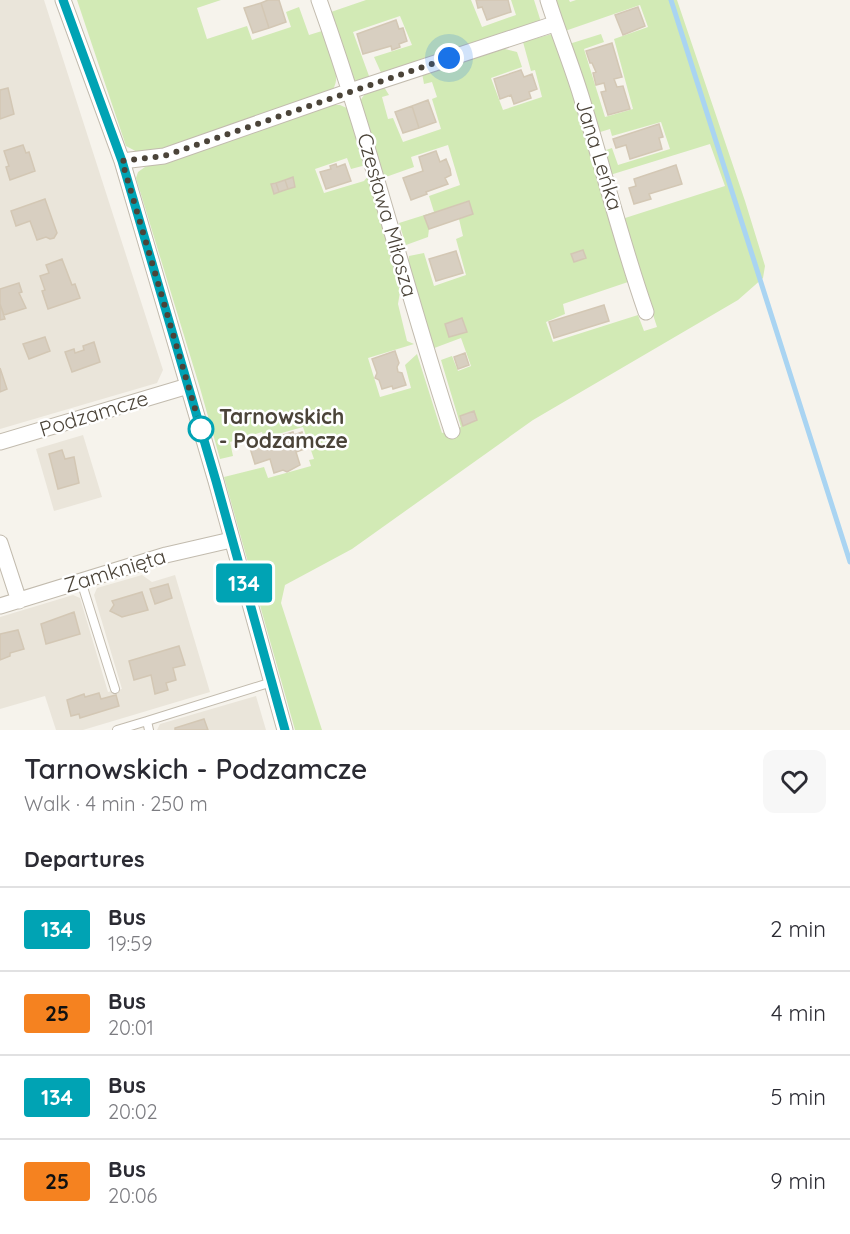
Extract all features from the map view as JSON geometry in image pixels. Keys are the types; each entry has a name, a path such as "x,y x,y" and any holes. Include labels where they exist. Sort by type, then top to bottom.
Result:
{"street":[{"path":"63,0 122,161 285,730"},
{"name":"Czesława Miłosza","path":"319,0 350,92 390,222 424,347 452,431"},
{"name":"Jana Leńka","path":"548,0 554,24 562,39 580,92 646,312"},
{"path":"122,161 164,156 554,24"},
{"name":"Podzamcze","path":"0,442 188,386"},
{"name":"Zamknięta","path":"0,606 166,555 231,540"},
{"path":"0,543 19,601"}],"lane":[{"path":"81,581 115,689"},
{"path":"117,730 272,682"},
{"path":"147,721 149,730"}],"shaded area":[{"path":"0,0 44,0 163,370 157,383 0,429"},
{"path":"83,435 102,497 54,511 36,449"},
{"path":"142,575 152,582 175,575 210,692 83,730 56,730 45,696 0,709 0,617 73,595 80,598 108,692 122,689 94,595 97,588"},
{"path":"256,696 266,730 157,730 160,724"}],"green space":[{"path":"77,0 221,0 197,8 207,39 247,26 252,40 291,27 286,12 299,7 309,35 322,31 335,63 334,87 330,94 235,127 141,154 126,146"},
{"path":"366,0 471,0 482,27 516,15 511,0 534,0 541,22 383,77 374,57 412,45 400,16 353,32 369,76 368,80 355,84 350,78 331,12"},
{"path":"554,0 569,0 570,2 576,0 677,0 745,201 765,266 763,278 738,300 533,420 352,549 285,585 281,603 322,730 295,730 224,477 264,467 268,478 311,466 309,460 314,459 303,427 264,438 262,432 230,442 233,456 220,459 136,178 138,172 145,167 328,105 340,105 349,109 366,165 351,169 347,158 315,169 324,193 364,181 369,175 400,292 398,304 407,341 414,344 368,358 380,397 411,388 405,365 417,354 442,433 461,427 441,360 452,356 458,371 471,366 461,338 429,350 408,265 409,256 424,253 434,286 466,275 456,239 463,236 459,219 473,214 468,201 425,216 429,229 428,237 406,245 399,223 434,212 429,196 460,185 448,145 411,157 414,167 383,178 359,104 366,94 384,87 389,95 382,97 388,119 393,118 403,142 441,129 432,99 437,97 432,82 424,84 422,73 497,47 517,52 522,67 491,78 503,110 542,97 535,70 531,71 523,42 552,34 573,94 628,282 563,304 565,314 546,322 553,342 638,315 644,331 657,327 622,219 725,186 710,144 610,175 603,151 612,148 618,165 670,149 661,122 612,136 610,129 597,133 569,44 601,34 604,42 584,49 605,117 633,109 614,39 648,27 640,5 565,31"}],"building":[{"path":"268,0 279,0 286,22 269,28 261,3"},
{"path":"476,0 508,0 511,12 487,20 482,7 478,8"},
{"path":"261,3 269,28 253,33 244,8"},
{"path":"638,7 645,26 623,35 615,15"},
{"path":"396,20 399,29 403,28 407,41 392,50 391,46 363,54 357,34"},
{"path":"612,43 622,77 614,79 617,87 623,86 630,109 608,115 601,92 606,91 604,83 596,85 593,73 596,72 586,51"},
{"path":"521,70 524,77 532,74 537,89 529,92 531,98 514,104 511,95 500,99 494,79"},
{"path":"8,88 14,114 0,119 0,90"},
{"path":"428,100 436,122 419,128 412,106"},
{"path":"412,106 419,128 403,133 395,112"},
{"path":"659,124 663,137 659,138 662,149 630,159 626,145 616,148 613,139"},
{"path":"23,145 26,153 29,152 35,171 10,180 6,167 9,166 4,151"},
{"path":"436,151 440,162 446,159 450,169 451,175 445,178 448,184 411,200 403,178 423,171 419,157"},
{"path":"336,164 337,167 345,164 351,181 326,189 320,172 331,169 330,166"},
{"path":"676,165 682,184 649,194 651,199 634,204 629,188 636,186 634,179"},
{"path":"293,177 295,187 288,189 285,180"},
{"path":"285,180 288,189 279,192 276,183"},
{"path":"276,183 279,192 274,194 271,184"},
{"path":"45,199 57,233 54,238 46,237 37,240 30,221 16,226 11,211"},
{"path":"469,201 473,214 429,229 424,216"},
{"path":"583,250 586,258 574,262 571,254"},
{"path":"456,251 463,273 436,281 429,259"},
{"path":"62,259 72,285 75,284 80,298 48,309 40,276 49,273 46,265"},
{"path":"19,283 22,292 19,293 26,308 4,315 0,304 0,289"},
{"path":"0,304 5,319 0,320"},
{"path":"604,305 609,321 554,338 549,322"},
{"path":"462,318 467,332 449,337 445,324"},
{"path":"45,337 50,351 29,359 23,344"},
{"path":"94,342 100,362 72,372 65,352 74,349 75,353 84,350 83,346"},
{"path":"395,351 399,363 398,372 402,373 406,385 393,389 392,386 382,389 379,380 375,378 377,373 372,359"},
{"path":"465,353 469,365 458,369 454,357"},
{"path":"0,368 7,389 0,392"},
{"path":"474,411 477,420 463,426 460,416"},
{"path":"293,432 294,435 302,432 307,448 296,452 300,465 287,472 283,470 274,473 270,459 255,464 250,448"},
{"path":"62,450 65,459 74,457 79,483 58,489 49,454"},
{"path":"168,584 172,598 155,604 150,589"},
{"path":"142,592 148,610 122,617 110,611 114,605 112,601"},
{"path":"74,612 80,634 46,644 41,624"},
{"path":"18,630 24,649 10,653 10,656 0,660 0,634"},
{"path":"179,646 185,665 173,668 176,680 166,683 168,690 155,694 151,675 134,680 129,661"},
{"path":"99,693 101,699 116,695 119,706 80,718 79,714 71,716 67,700 84,694 85,697"},
{"path":"204,719 208,730 175,730 175,728"}],"waterway":[{"path":"671,0 850,562"}],"bus line":[{"name":"134","path":"63,0 122,161 216,481 285,730"}],"place":[{"name":"Tarnowskich - Podzamcze","path":"201,429"}],"route":[{"path":"201,429 122,161 164,156 449,58"}]}
